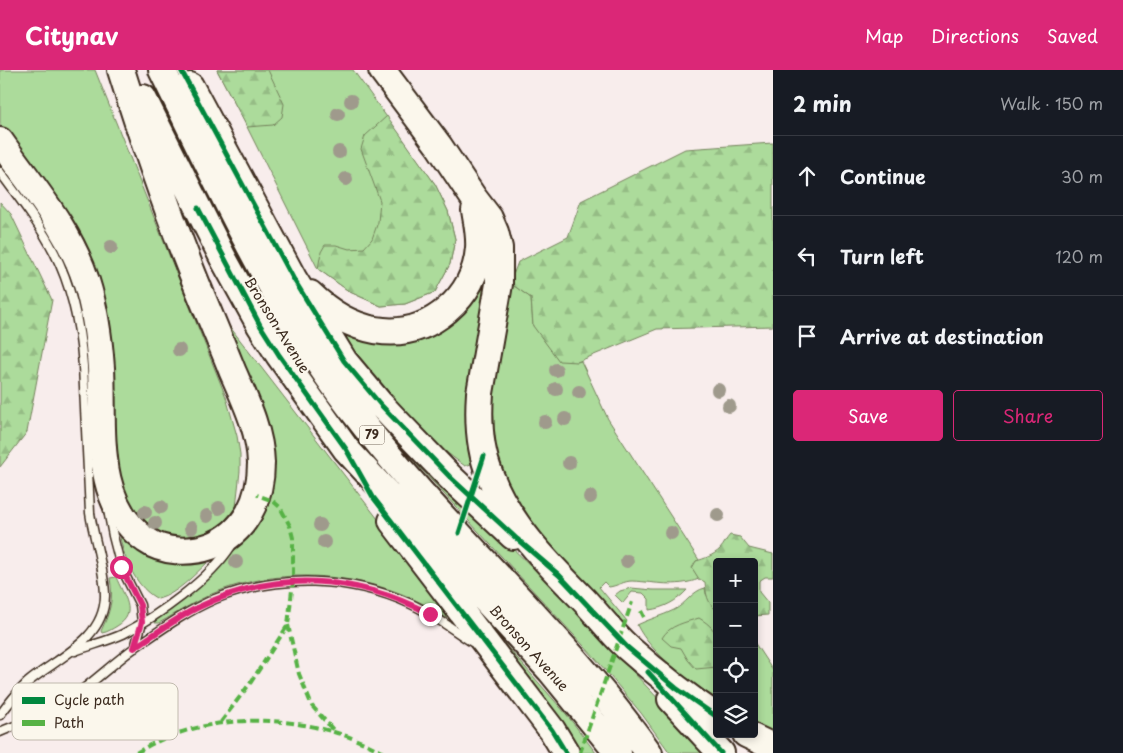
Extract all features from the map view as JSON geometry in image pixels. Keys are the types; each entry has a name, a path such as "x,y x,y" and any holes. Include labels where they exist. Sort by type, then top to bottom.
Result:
{"highway":[{"path":"0,142 58,222 73,248 88,285 100,348 105,466 109,488 121,513 139,534 149,542 160,547 186,550 210,546 220,542 244,523 257,495 260,454 255,426 190,269 147,152 121,70"},
{"name":"Bronson Avenue","path":"130,70 206,224 260,326 346,449 551,671 618,753"},
{"name":"Bronson Avenue","path":"162,70 249,242 310,352 373,437 437,511 568,651 618,710 649,753"},
{"path":"181,70 293,278 344,361 380,404 450,477 517,540 559,575"},
{"path":"382,70 440,146 489,218 499,248 499,284 480,393 479,429 482,450 490,476 507,510 520,529 559,575 627,647 721,753"},
{"path":"293,278 328,310 357,326 373,330 402,331 429,323 455,303 472,279 479,247 479,232 473,197"},
{"path":"346,449 373,497 552,730 566,753"},
{"path":"627,647 676,688 713,714"},
{"path":"754,738 773,747"}],"lane":[{"path":"0,172 43,232 63,270 73,303 81,342 88,496 105,597 104,608 99,620 85,639 69,654 27,683"},
{"path":"0,177 22,202"},
{"path":"105,466 107,501 113,536 121,567 140,605 142,622 134,648"},
{"path":"69,654 122,634 174,601 206,574 228,551 244,523"},
{"path":"92,683 134,648 188,613 215,599 273,584 293,581 350,585 390,595 430,614 496,657"},
{"path":"0,715 12,701"},
{"path":"0,732 12,727"}],"green space":[{"path":"0,70 95,70 226,397 237,436 240,471 236,507 218,529 199,537 182,539 168,537 149,528 134,515 116,473 110,333 97,272 70,223 0,124"},
{"path":"217,70 353,70 435,184 448,211 455,239 450,264 435,292 405,304 381,306 350,292 318,269"},
{"path":"217,70 268,70 284,104 282,117 273,125 247,127"},
{"path":"387,116 435,184 448,211 455,239 450,264 435,292 405,304 381,306 350,292 318,269 321,252 325,245 336,245 349,249 364,248 372,239 378,222 380,201 361,149 365,136"},
{"path":"773,143 773,326 657,329 577,362 559,361 533,326 531,298 510,283 518,262 568,237 581,201 685,149"},
{"path":"0,202 11,214 52,300 27,432 0,467"},
{"path":"490,266 467,430 471,464 465,466 415,425 369,378 353,354 340,329 392,342"},
{"path":"510,283 531,298 533,326 577,362 581,361 608,419 699,560 696,561 693,568 699,579 690,582 666,584 632,581 609,587 604,582 599,587 627,621 622,623 516,508 498,473 488,411"},
{"path":"230,327 408,558 452,619 391,590 348,580 305,576 262,579 240,584 211,594 159,623 155,623 156,620 204,582 231,555 254,522 264,503 225,330"},
{"path":"391,427 560,594 709,753 670,753 641,713 595,658 386,431"},
{"path":"125,534 205,558 208,562 178,589 158,599 138,581 128,564 120,537"},
{"path":"730,535 740,537 749,548 773,554 773,577 765,577 759,581 759,592 768,603 768,615 758,616 758,558 713,558 713,606 711,604 705,582 699,579 692,568 696,561 718,551"},
{"path":"116,577 127,603 127,615 124,621 102,633 111,599 110,578"},
{"path":"631,588 687,590 670,603 660,608 649,610 649,599 643,593 632,592 623,603 615,595 620,591"},
{"path":"705,588 706,594 713,604 713,696 661,656 643,636 637,625 674,610"},
{"path":"699,618 712,628 713,667 696,669 681,648 671,646 662,638 669,630"},
{"path":"497,635 567,715 596,753 575,753 492,639"},
{"path":"758,648 773,671 773,735 758,729"}],"marked path":[{"path":"221,722 251,682 288,625 293,581 293,538 290,526 280,507 273,501 257,495"},
{"path":"580,753 632,602"},
{"path":"641,611 644,617"},
{"path":"288,625 299,674 312,706 335,732"},
{"path":"178,733 227,722 260,721 292,723 325,729 355,739 384,753"},
{"path":"136,753 160,740"}],"cycle path":[{"path":"181,70 293,278 344,361 380,404 450,477 559,575 627,647 676,688 713,714"},
{"path":"198,208 260,325 346,449 373,497 552,730 566,753"},
{"path":"459,533 484,456"},
{"path":"648,672 721,753"}],"route":[{"path":"121,567 140,605 142,622 134,648 163,628 215,599 255,588 293,581 329,582 350,585 390,595 430,614"}]}
